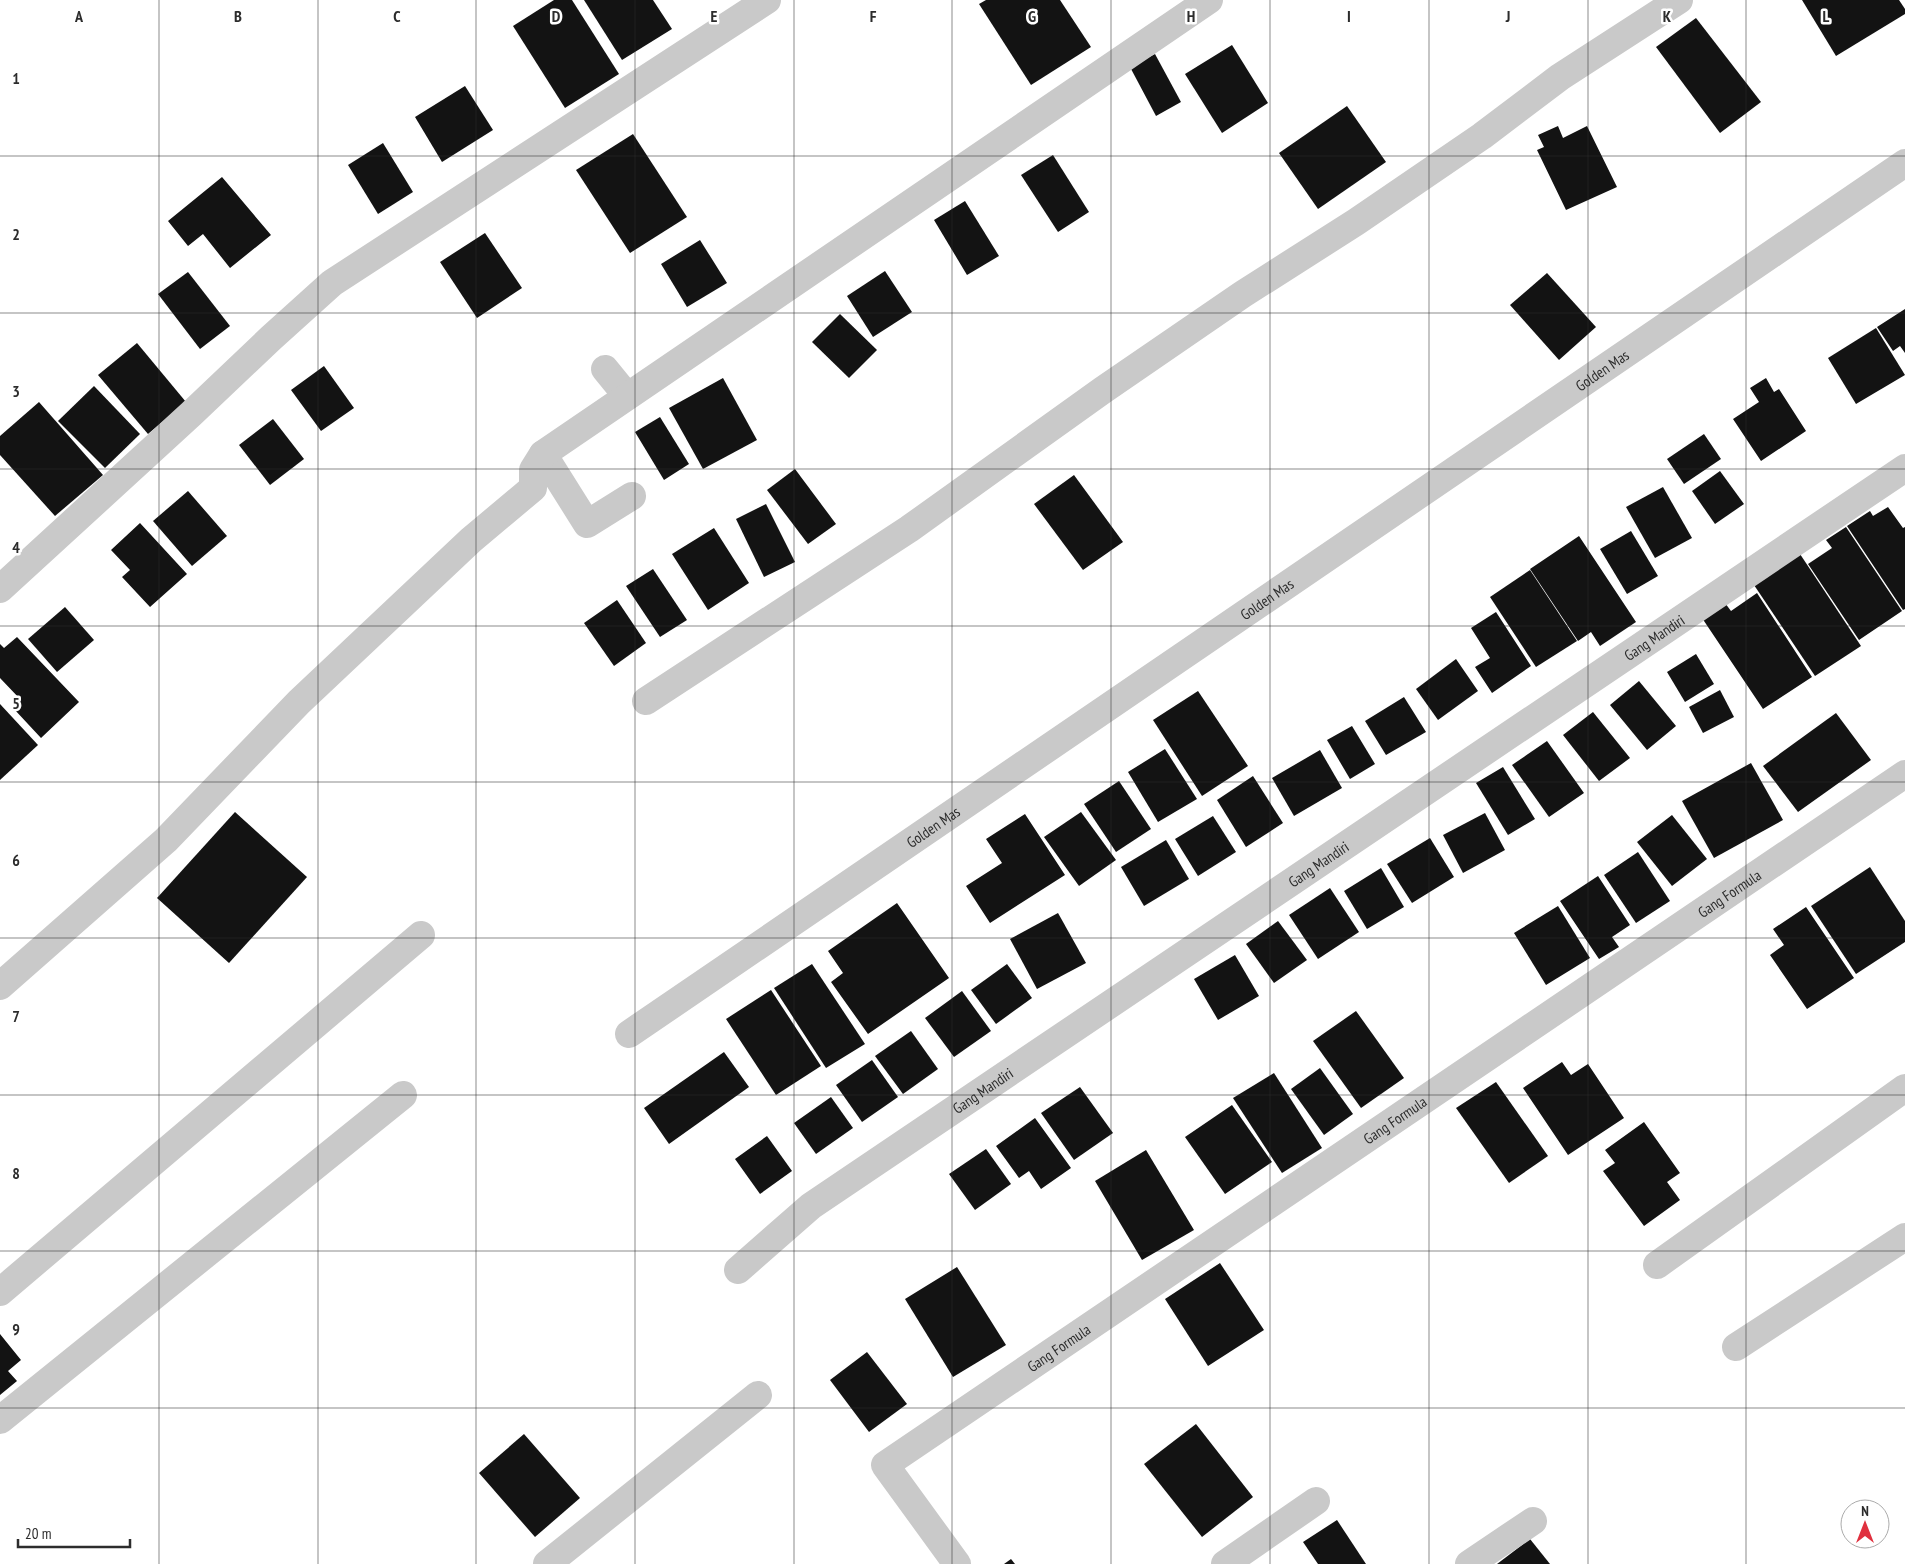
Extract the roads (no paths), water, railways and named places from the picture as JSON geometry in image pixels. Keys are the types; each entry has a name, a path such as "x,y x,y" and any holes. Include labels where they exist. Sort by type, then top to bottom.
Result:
{"street":[{"path":"0,589 332,282 767,0"},
{"path":"0,986 166,840 306,696 472,540 534,488 534,470 543,454 1209,0"},
{"path":"646,701 908,529 1103,390 1243,294 1356,222 1482,136 1560,77 1680,0"},
{"name":"Golden Mas","path":"629,1034 1905,163"},
{"path":"606,369 627,396"},
{"path":"543,454 587,524 632,496"},
{"name":"Gang Mandiri","path":"738,1270 811,1206 1905,468"},
{"name":"Gang Formula","path":"957,1564 885,1465 1905,774"},
{"path":"0,1292 421,935"},
{"path":"1657,1265 1905,1088"},
{"path":"0,1420 403,1095"},
{"path":"1736,1347 1905,1237"},
{"path":"547,1564 758,1394"},
{"path":"1225,1564 1316,1501"},
{"path":"1469,1564 1533,1521"}]}
